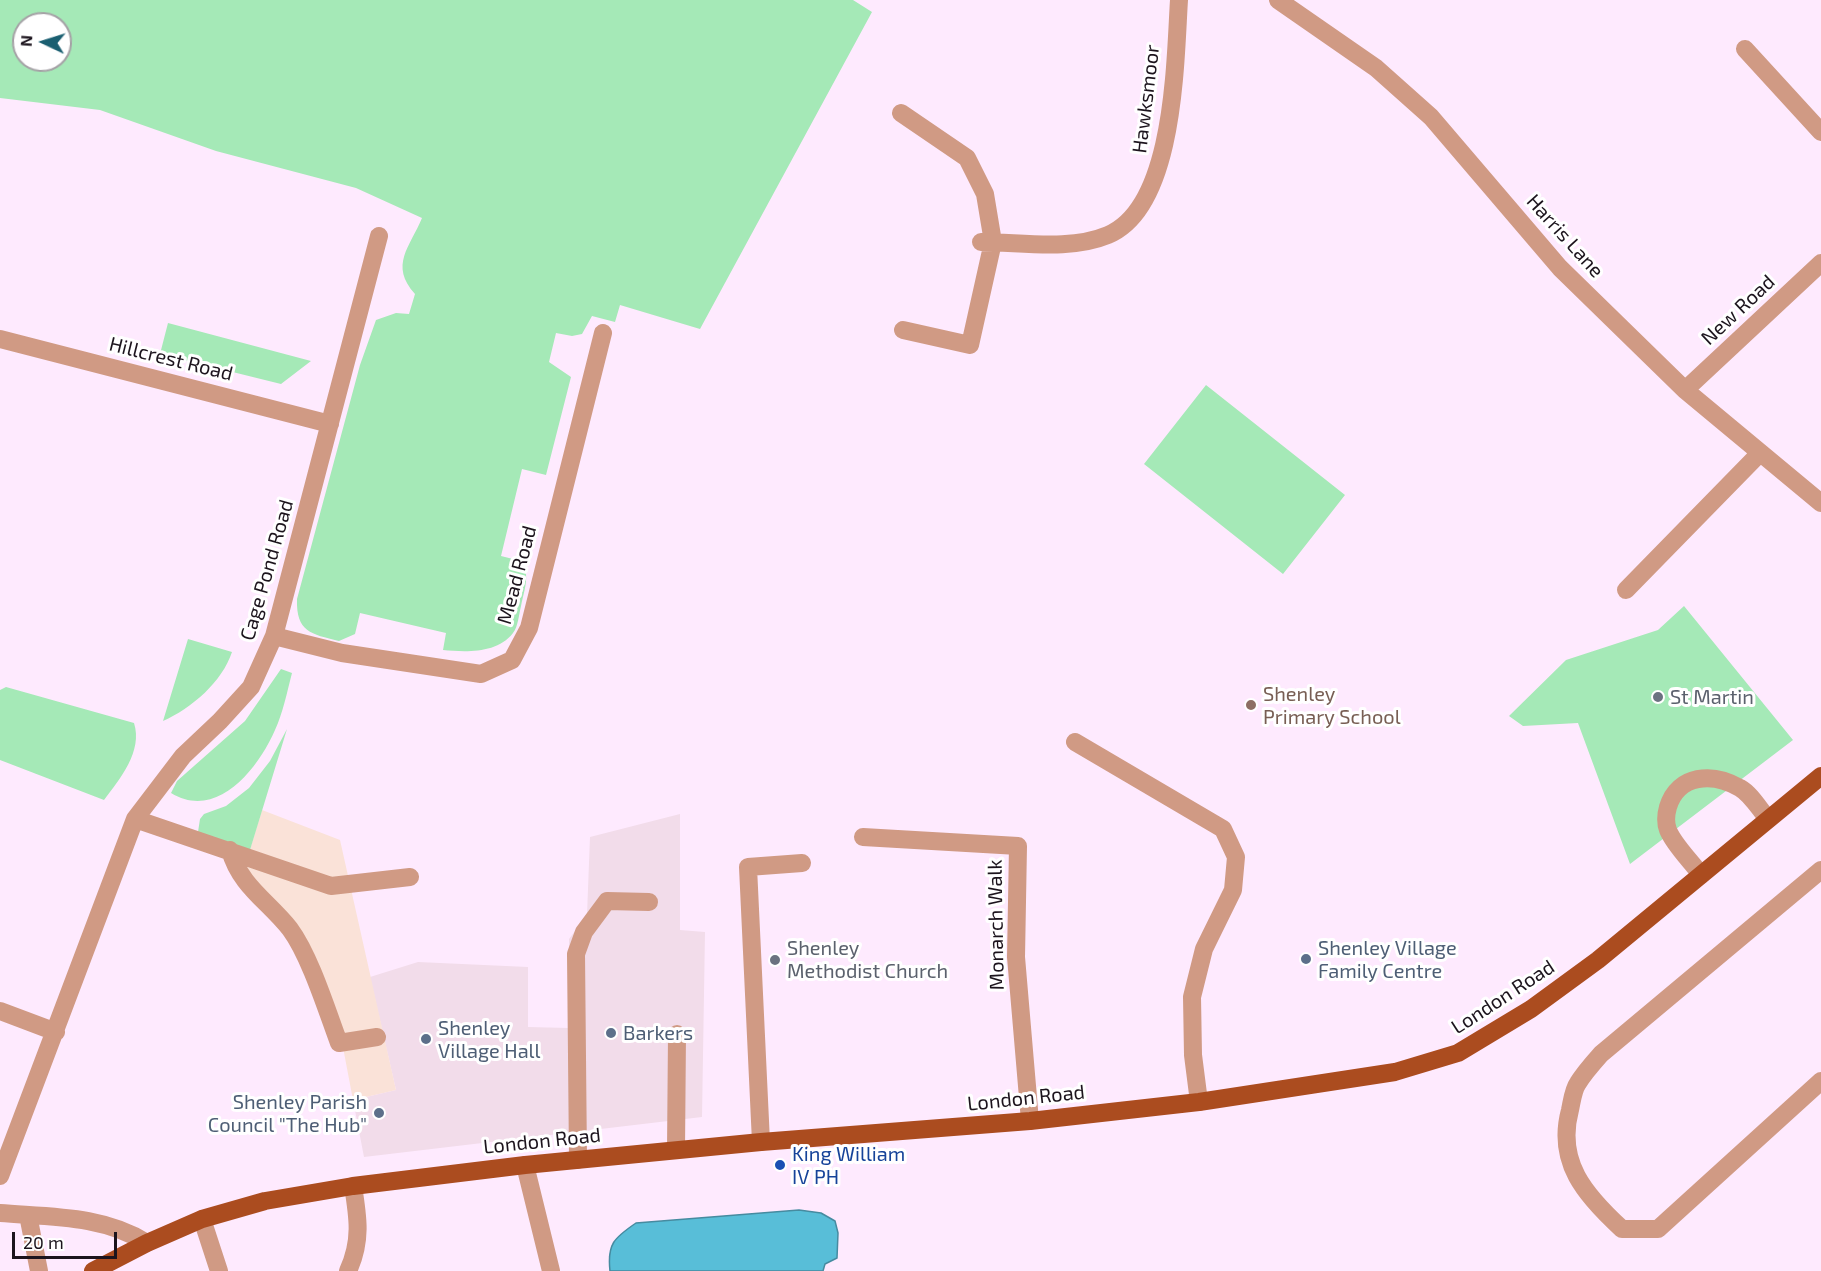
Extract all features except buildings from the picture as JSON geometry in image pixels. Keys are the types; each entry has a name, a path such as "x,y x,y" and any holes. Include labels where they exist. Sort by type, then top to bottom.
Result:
{"main road":[{"name":"London Road","path":"93,1271 147,1243 202,1219 265,1201 353,1186 525,1165 676,1150 1030,1121 1199,1102 1395,1072 1458,1053 1531,1009 1598,960 1821,776"}],"street":[{"name":"Hawksmoor","path":"987,242 1077,243 1110,235 1143,208 1160,165 1173,95 1179,0"},
{"name":"Harris Lane","path":"1278,0 1301,6 1431,117 1560,268 1685,390 1821,503"},
{"path":"1745,49 1821,132"},
{"path":"901,113 967,158 985,194 987,242 970,345 903,330"},
{"name":"Cage Pond Road","path":"0,1176 135,819 183,756 251,687 274,636 378,236"},
{"name":"New Road","path":"1685,390 1821,263"},
{"name":"Mead Road","path":"274,636 342,653 481,674 512,660 529,628 603,333"},
{"name":"Hillcrest Road","path":"0,339 330,424"},
{"path":"1626,590 1760,453"},
{"path":"1075,742 1222,829 1236,857 1233,890 1204,949 1192,997 1193,1055 1199,1102"},
{"path":"1701,875 1668,830 1665,815 1671,797 1681,785 1695,778 1710,777 1741,788 1768,819"},
{"path":"135,819 331,886 410,877"},
{"name":"Monarch Walk","path":"863,837 1018,846 1016,957 1030,1121"},
{"path":"230,850 235,870 290,930 317,985 339,1043 377,1036"},
{"path":"760,1142 748,867 802,863"},
{"path":"1821,870 1601,1054 1577,1085 1567,1119 1565,1145 1573,1173 1603,1211 1623,1229 1658,1229 1821,1081"},
{"path":"578,1160 575,1083 576,954 584,932 607,901 649,902"},
{"path":"0,1011 56,1032"},
{"path":"676,1150 677,1034"},
{"path":"525,1165 551,1271"},
{"path":"348,1271 356,1254 360,1232 353,1186"},
{"path":"0,1213 94,1221 127,1230 147,1243"},
{"path":"28,1215 39,1271"},
{"path":"202,1219 219,1271"}],"shaded area":[{"path":"262,810 340,840 396,1090 353,1100 338,1021 244,869"},
{"path":"680,814 680,930 705,932 702,1117 364,1157 353,1100 396,1090 370,977 418,962 528,967 528,1027 569,1028 569,939 587,915 590,837"}],"green space":[{"path":"0,0 853,0 872,12 700,329 620,305 615,322 592,316 582,334 572,336 556,333 549,362 571,377 546,475 522,469 501,556 513,559 526,574 518,620 515,630 506,640 480,650 443,650 446,633 360,613 355,634 339,641 307,630 302,625 297,610 297,599 360,365 376,320 396,313 409,314 415,294 403,274 404,256 422,218 356,188 216,151 100,110 0,98"},
{"path":"168,323 311,361 281,384 160,354"},
{"path":"1206,385 1345,495 1283,574 1144,464"},
{"path":"1684,606 1793,740 1630,864 1578,723 1523,726 1509,716 1566,660 1658,630"},
{"path":"188,639 232,652 221,674 205,693 185,709 163,721"},
{"path":"281,669 292,673 280,717 268,745 247,774 234,787 220,796 204,800 188,800 171,793 177,781 245,721"},
{"path":"6,687 134,723 136,733 133,754 123,774 104,800 0,760 0,690"},
{"path":"287,729 250,850 198,832 200,819 204,814 226,806 249,788 270,761"}],"water":[{"path":"799,1210 821,1213 835,1221 838,1233 837,1258 825,1264 823,1271 610,1271 610,1254 614,1242 636,1223"}],"place":[{"name":"St Martin","path":"1658,697"},
{"name":"Shenley Primary School","path":"1251,705"},
{"name":"Shenley Village Family Centre","path":"1306,959"},
{"name":"Shenley Methodist Church","path":"775,960"},
{"name":"Barkers","path":"611,1033"},
{"name":"Shenley Village Hall","path":"426,1039"},
{"name":"Shenley Parish Council \"The Hub\"","path":"379,1113"},
{"name":"King William IV PH","path":"780,1165"}]}
